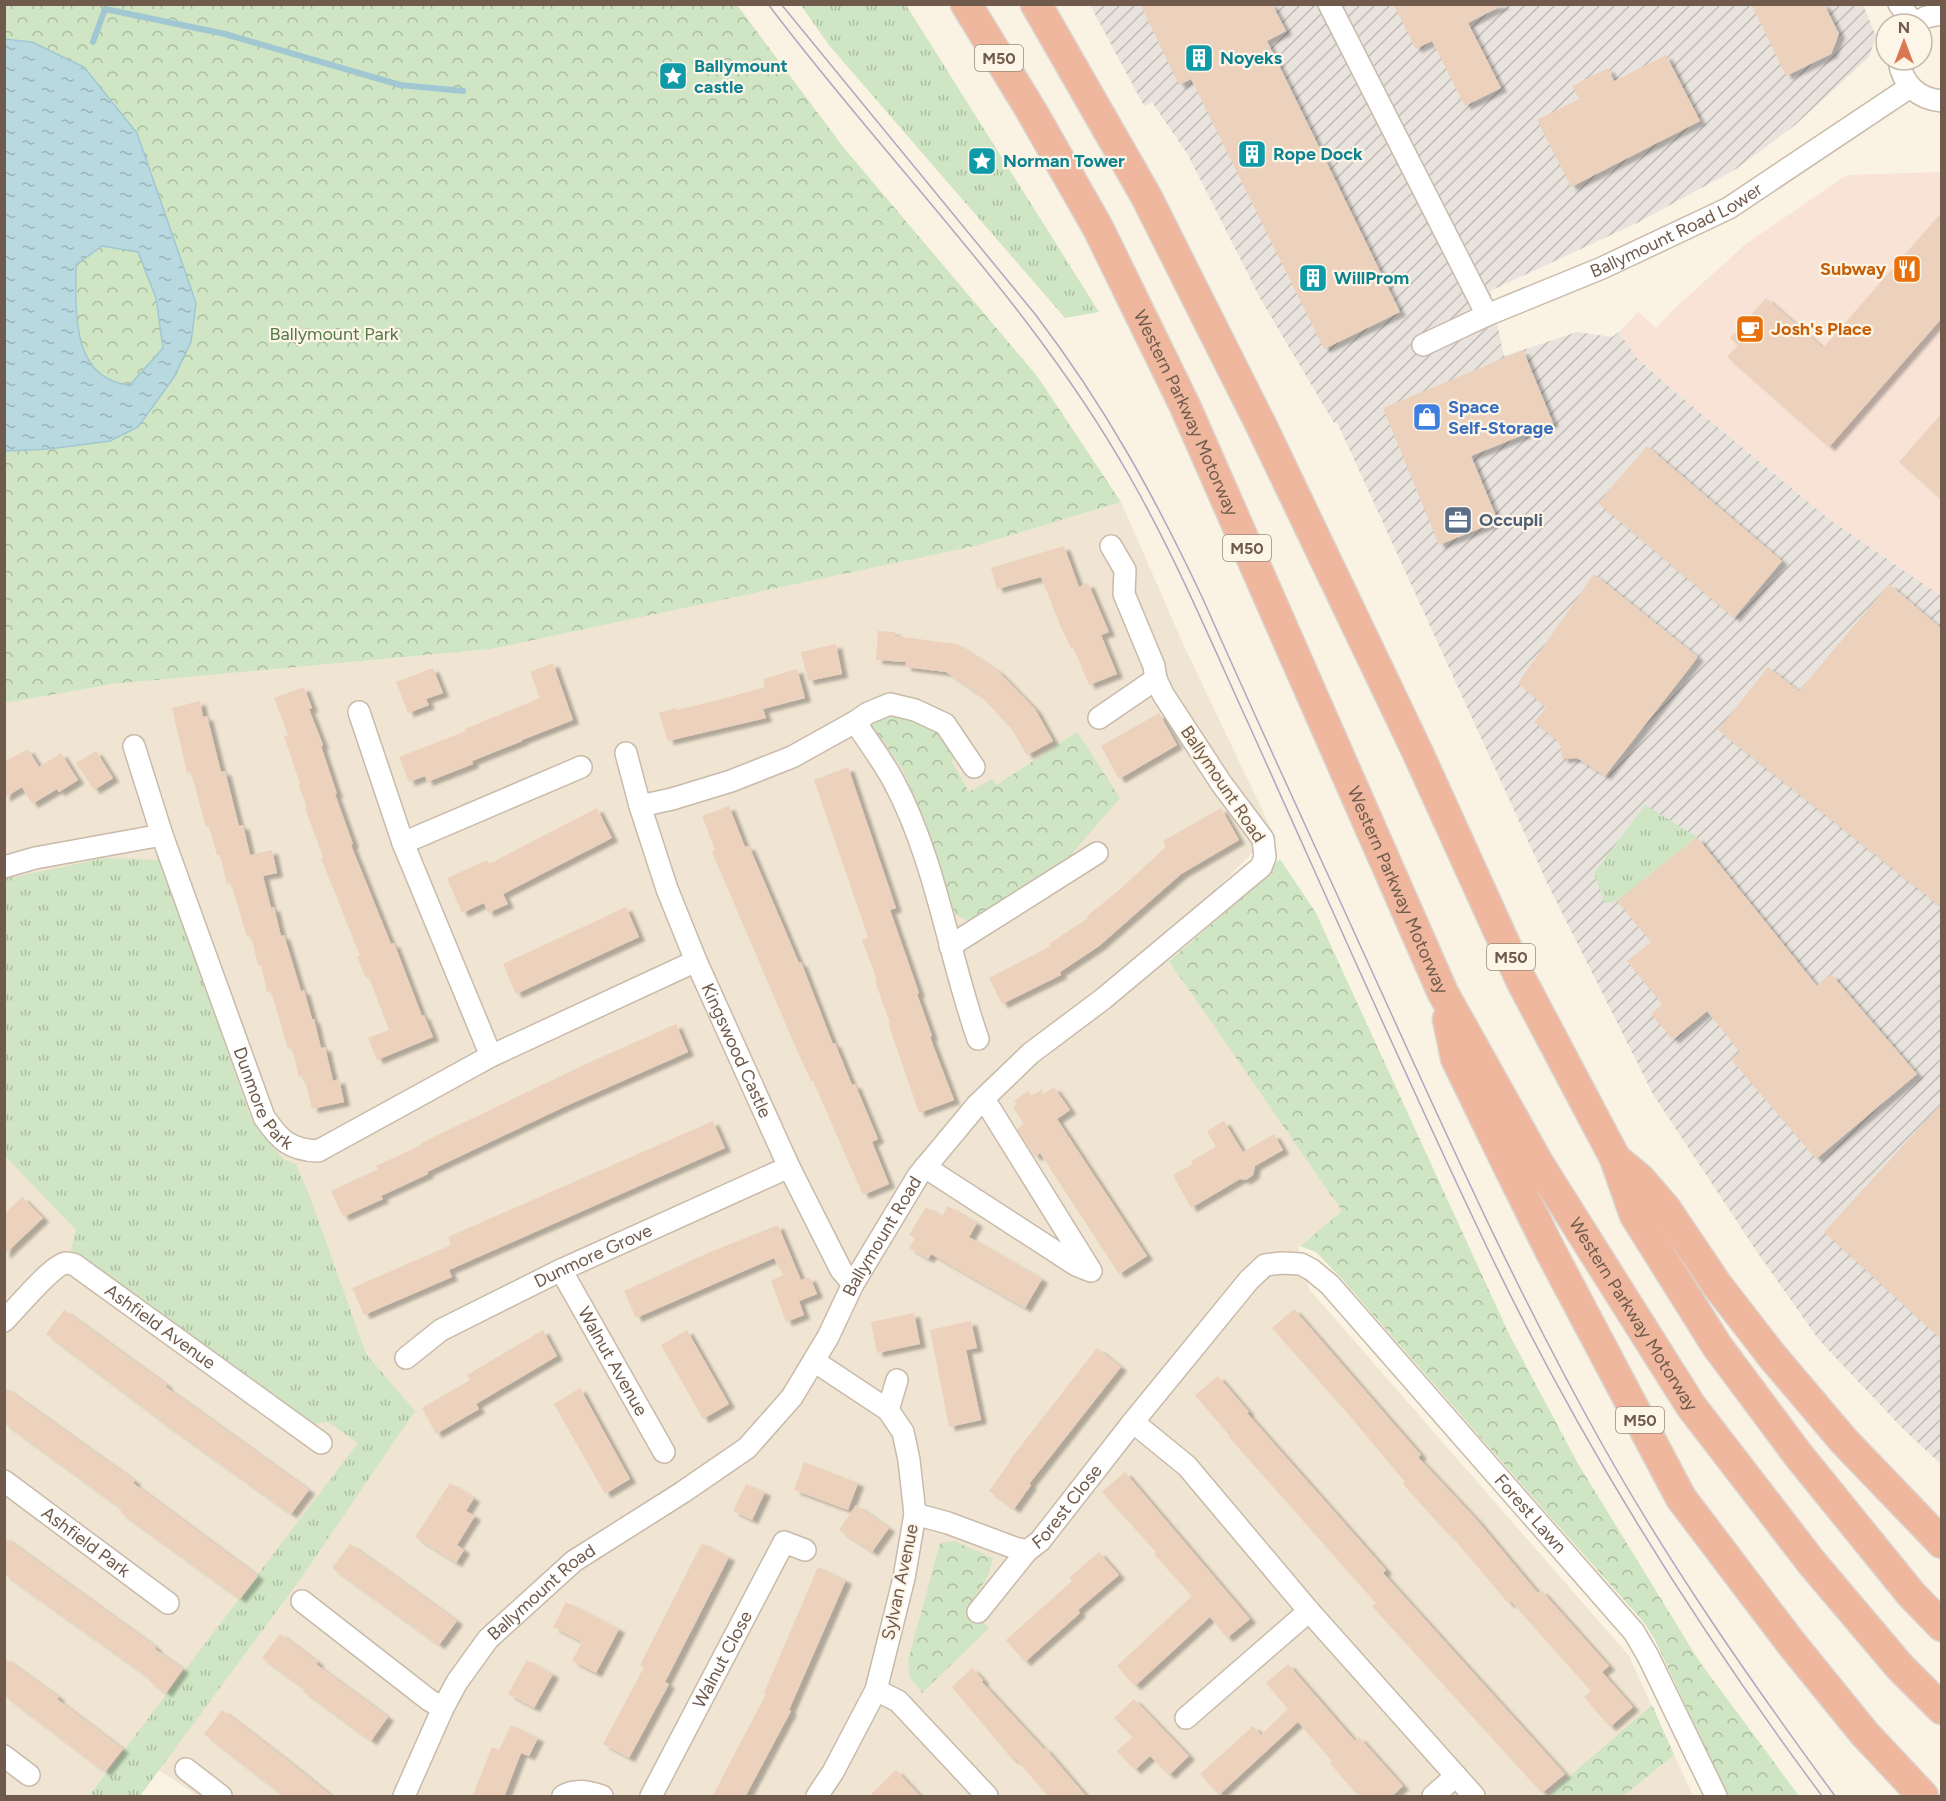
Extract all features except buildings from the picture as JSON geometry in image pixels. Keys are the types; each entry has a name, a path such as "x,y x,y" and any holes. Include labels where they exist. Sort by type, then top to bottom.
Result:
{"highway":[{"name":"Western Parkway Motorway","path":"966,4 1032,112 1098,228 1185,406 1443,993 1538,1162 1691,1406 1812,1563 1900,1667 1941,1709"},
{"name":"M50","path":"1036,4 1146,196 1261,425 1417,751 1521,980 1614,1158 1635,1215 1717,1346 1799,1456 1911,1594 1941,1626"},
{"name":"M50","path":"1443,993 1456,1058 1550,1250 1681,1498 1774,1640 1903,1797"},
{"name":"M50","path":"1614,1158 1641,1179 1665,1208 1717,1285 1772,1356 1844,1441 1941,1544"},
{"name":"M50","path":"1681,1498 1837,1700 1923,1797"}],"street":[{"path":"1329,4 1487,315"},
{"path":"1902,72 1911,87 1925,98 1941,101"},
{"name":"Ballymount Road Lower","path":"1423,345 1487,315 1602,268 1729,208 1911,87"},
{"name":"Ballymount Road","path":"404,1797 443,1708 488,1639 574,1561 683,1492 747,1448 792,1397 814,1361 853,1284 918,1176 977,1105 1031,1053 1103,999 1261,867 1265,857 1263,839 1221,783 1163,694 1124,594 1125,570 1111,546"},
{"path":"1099,718 1156,678"},
{"path":"640,806 672,799 741,777 792,757 868,713 890,704 915,710 945,724 974,767"},
{"path":"359,712 403,843 491,1056"},
{"path":"855,722 893,780 915,831 933,882 963,994 978,1039"},
{"name":"Dunmore Park","path":"134,746 162,835 264,1117 278,1137 300,1150 318,1151 491,1056 696,961"},
{"name":"Kingswood Castle","path":"626,753 640,806 667,889 696,961 789,1167 841,1270 853,1284"},
{"path":"403,843 581,767"},
{"path":"4,867 35,858 162,835"},
{"path":"950,946 1097,853"},
{"path":"925,1167 1095,1277 984,1099"},
{"name":"Dunmore Grove","path":"406,1358 441,1330 561,1270 789,1167"},
{"name":"Ashfield Avenue","path":"4,1321 46,1276 66,1263 75,1265 321,1443"},
{"name":"Forest Close","path":"915,1514 948,1523 1027,1551 1040,1541 1133,1422 1257,1273 1265,1265 1300,1264"},
{"name":"Forest Lawn","path":"1300,1264 1312,1270 1330,1285 1634,1632 1648,1656 1716,1797"},
{"name":"Walnut Avenue","path":"561,1270 664,1452"},
{"name":"Sylvan Avenue","path":"814,1361 888,1410 903,1432 909,1460 915,1514 904,1578 876,1690 833,1772 817,1797"},
{"path":"888,1410 897,1380"},
{"path":"1133,1422 1187,1466 1309,1611 1474,1797"},
{"name":"Ashfield Park","path":"4,1481 168,1603"},
{"name":"Walnut Close","path":"651,1797 784,1542 805,1550"},
{"path":"978,1612 1027,1551"},
{"path":"302,1601 429,1700 443,1708"},
{"path":"1186,1718 1309,1611"},
{"path":"876,1690 898,1701 987,1797"},
{"path":"4,1756 29,1775"},
{"path":"186,1769 221,1797"},
{"path":"1433,1797 1456,1776"},
{"path":"563,1797 566,1794 584,1790 602,1797"}],"shaded area":[{"path":"1090,5 1863,5 1874,31 1874,42 1869,57 1794,126 1736,169 1639,222 1490,291 1504,356 1577,332 1612,337 1619,332 1636,357 1674,391 1829,519 1941,596 1941,1464 1906,1432 1819,1340 1755,1249 1654,1096 1549,887 1337,422 1334,423 1260,298 1188,155 1152,102 1144,106"},
{"path":"1941,172 1941,596 1829,519 1674,391 1636,357 1619,332 1638,312 1656,328 1747,243 1847,175"},
{"path":"1121,502 1184,646 1276,839 1253,852 1197,909 1181,919 1158,944 1342,1211 1298,1247 1309,1289 1629,1656 1693,1796 198,1796 132,1752 95,1796 5,1796 5,703 113,684 491,649 975,546"}],"green space":[{"name":"Ballymount Park","path":"5,5 737,5 844,148 1037,376 1121,502 975,546 491,649 113,684 5,703"},
{"path":"801,5 906,5 1099,312 1065,318 828,44"},
{"path":"894,712 939,730 954,755 952,762 969,792 992,779 997,785 1077,732 1120,798 1063,864 968,921 955,914 926,823 903,770 871,724"},
{"path":"1645,805 1697,837 1617,901 1605,903 1594,873"},
{"path":"105,858 160,860 251,1119 283,1159 296,1164 366,1354 415,1411 301,1578 140,1796 89,1796 358,1443 328,1422 311,1424 71,1250 76,1230 5,1156 5,879"},
{"path":"1280,859 1316,913 1509,1334 1577,1462 1699,1661 1799,1796 1728,1796 1654,1638 1642,1620 1341,1278 1316,1252 1300,1246 1342,1211 1169,961 1235,904"},
{"path":"954,1541 993,1558 988,1576 967,1608 989,1628 922,1693 910,1677 908,1661 940,1543"},
{"path":"1652,1705 1674,1755 1623,1796 1547,1796"}],"water":[{"path":"4,39 32,42 84,67 137,133 196,303 191,342 174,377 138,427 110,441 49,449 5,451","holes":["102,246 138,252 156,298 163,348 130,385 110,380 96,370 87,356 80,340 77,321 76,265"]}],"waterway":[{"path":"93,42 105,9 225,34 400,85 463,91"}],"tram line":[{"path":"768,4 1005,294 1050,353 1092,415 1131,479 1193,600 1446,1160 1550,1372 1591,1446 1678,1589 1822,1796"},
{"path":"781,4 1035,314 1084,383 1127,452 1203,599 1456,1155 1571,1387 1628,1490 1684,1580 1773,1711 1835,1796"}],"place":[{"name":"Noyeks","path":"1199,58"},
{"name":"Ballymount castle","path":"673,76"},
{"name":"Rope Dock","path":"1252,154"},
{"name":"Norman Tower","path":"982,161"},
{"name":"Subway","path":"1907,269"},
{"name":"WillProm","path":"1313,278"},
{"name":"Josh's Place","path":"1750,329"},
{"name":"Space Self-Storage","path":"1427,417"},
{"name":"Occupli","path":"1458,520"}]}
